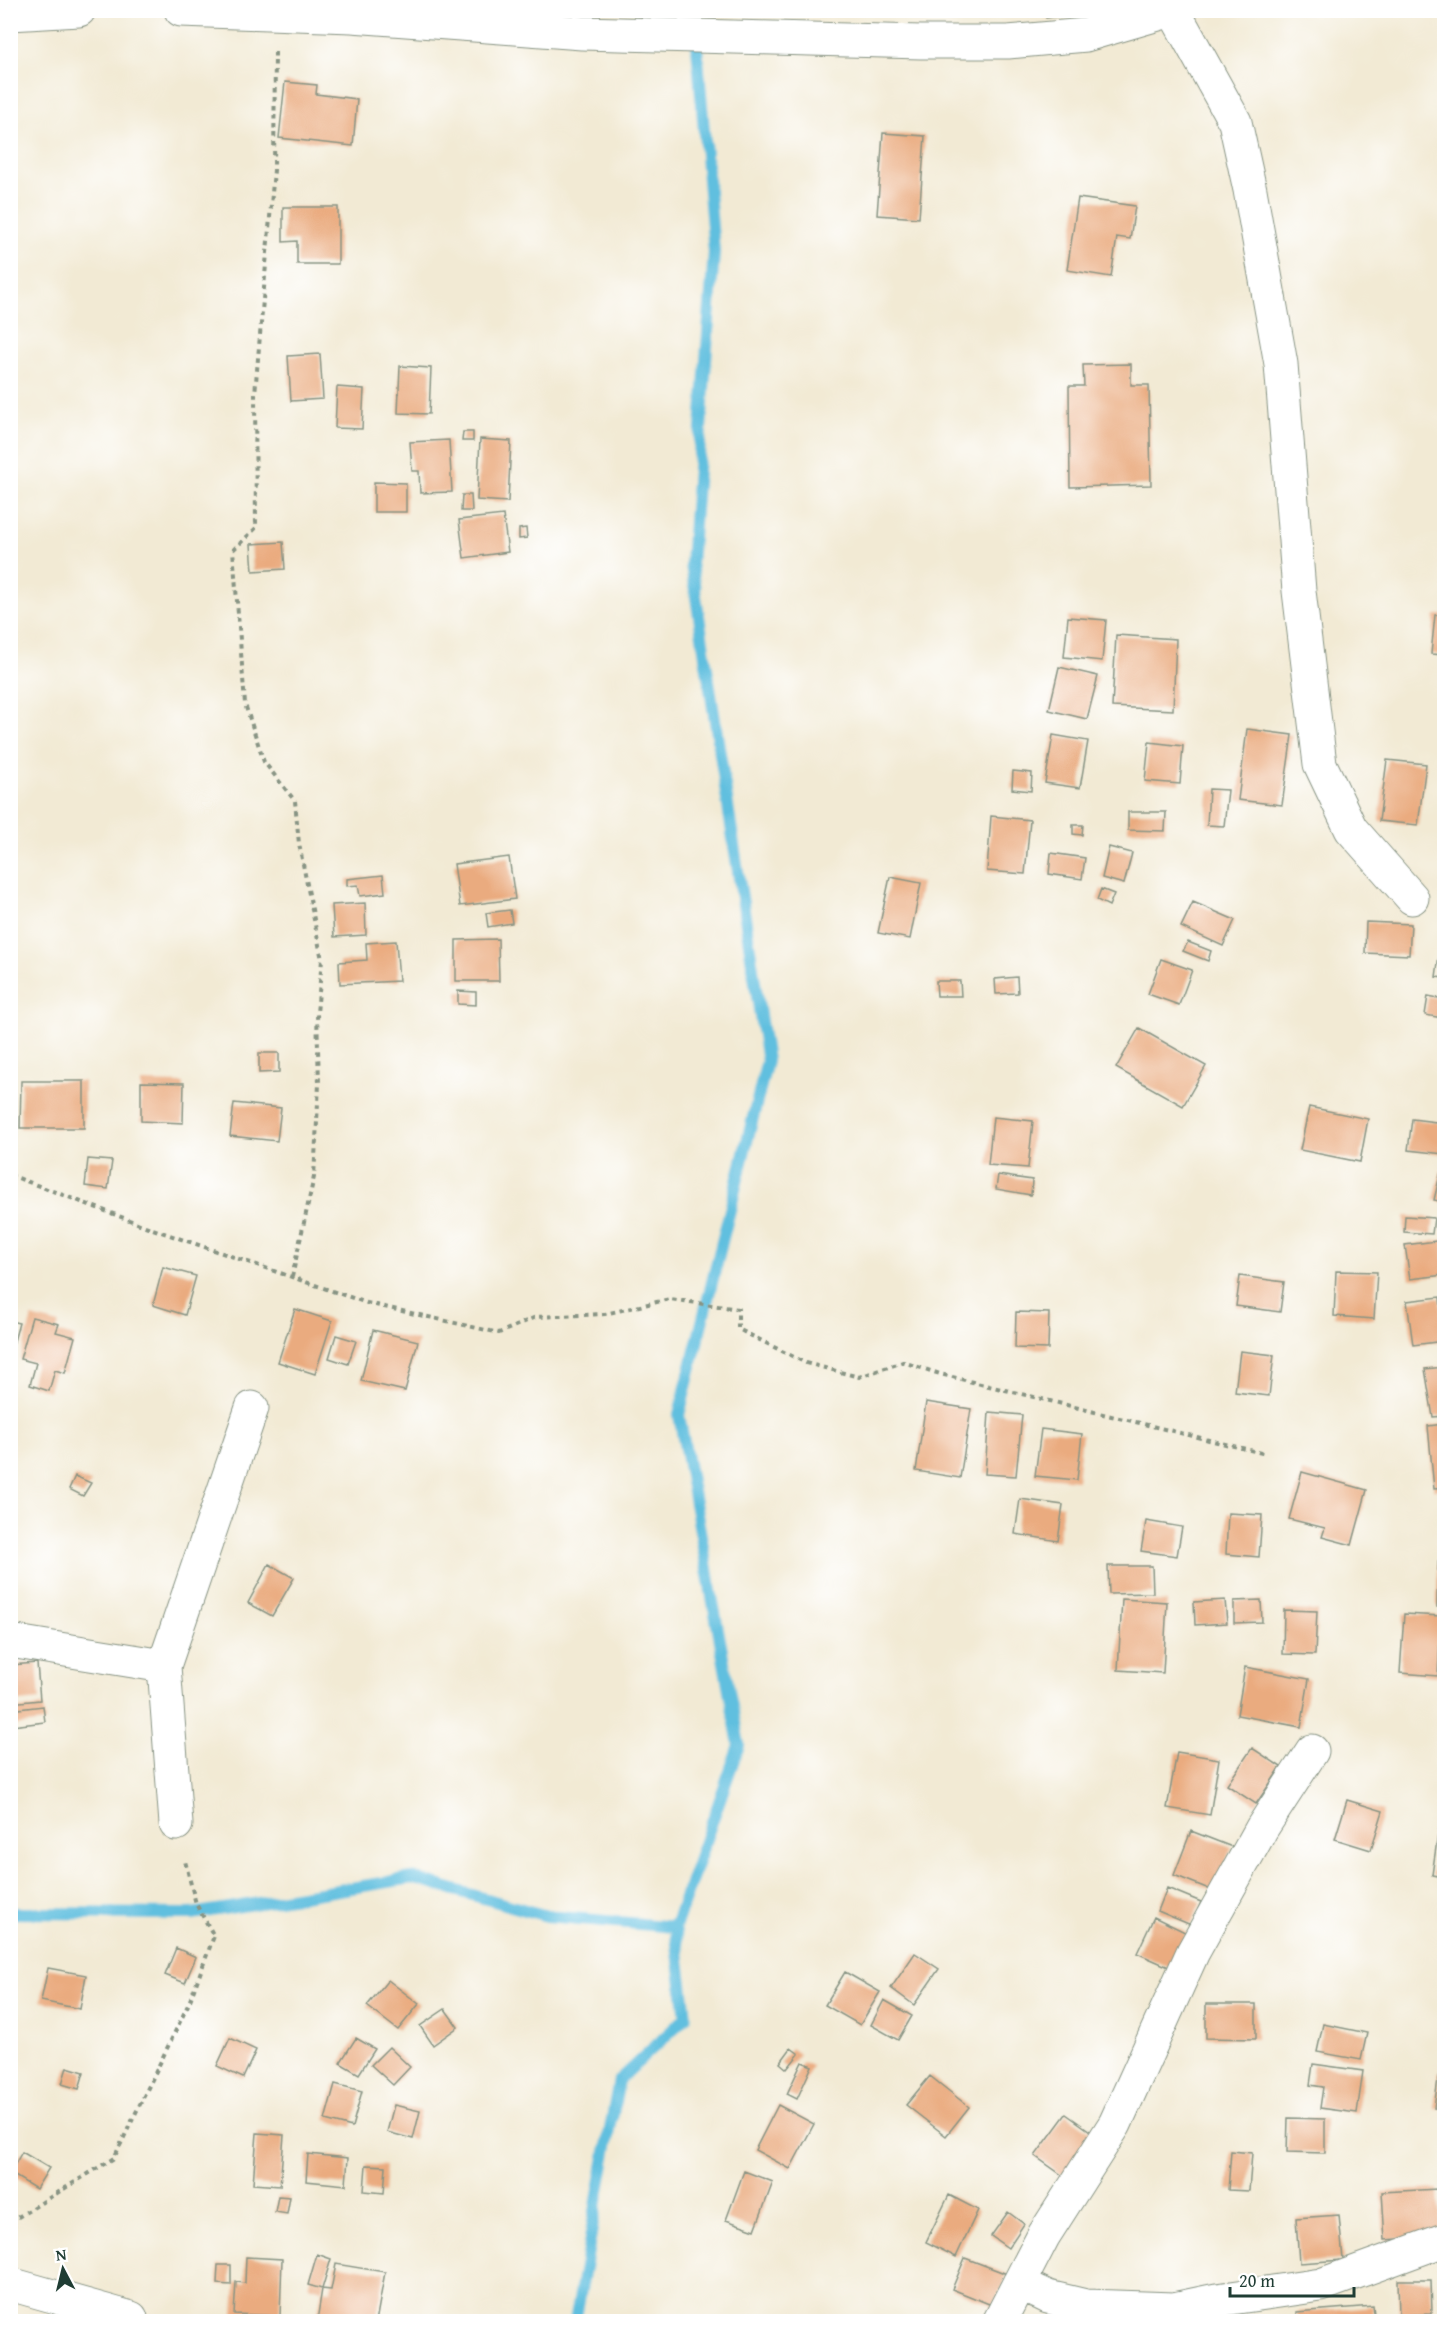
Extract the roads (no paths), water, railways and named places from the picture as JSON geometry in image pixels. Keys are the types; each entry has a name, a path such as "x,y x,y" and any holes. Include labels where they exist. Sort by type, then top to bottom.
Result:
{"street":[{"path":"10,14 79,10"},
{"path":"181,10 351,13 582,33 1008,42 1086,35 1172,10 1235,122 1250,190 1281,363 1299,591 1320,764 1351,829 1412,898"},
{"path":"176,1824 164,1666 252,1408"},
{"path":"10,1641 164,1666"},
{"path":"999,2322 1044,2235 1115,2124 1192,1952 1262,1828 1312,1751"},
{"path":"1019,2283 1048,2297 1086,2306 1174,2309 1321,2285 1444,2240"},
{"path":"10,2284 131,2318"}],"waterway":[{"path":"575,2322 619,2080 686,2017 675,1927 739,1745 679,1415 767,1061 691,564 714,252 694,10"},
{"path":"10,1913 192,1914 412,1878 547,1916 675,1927"}]}
